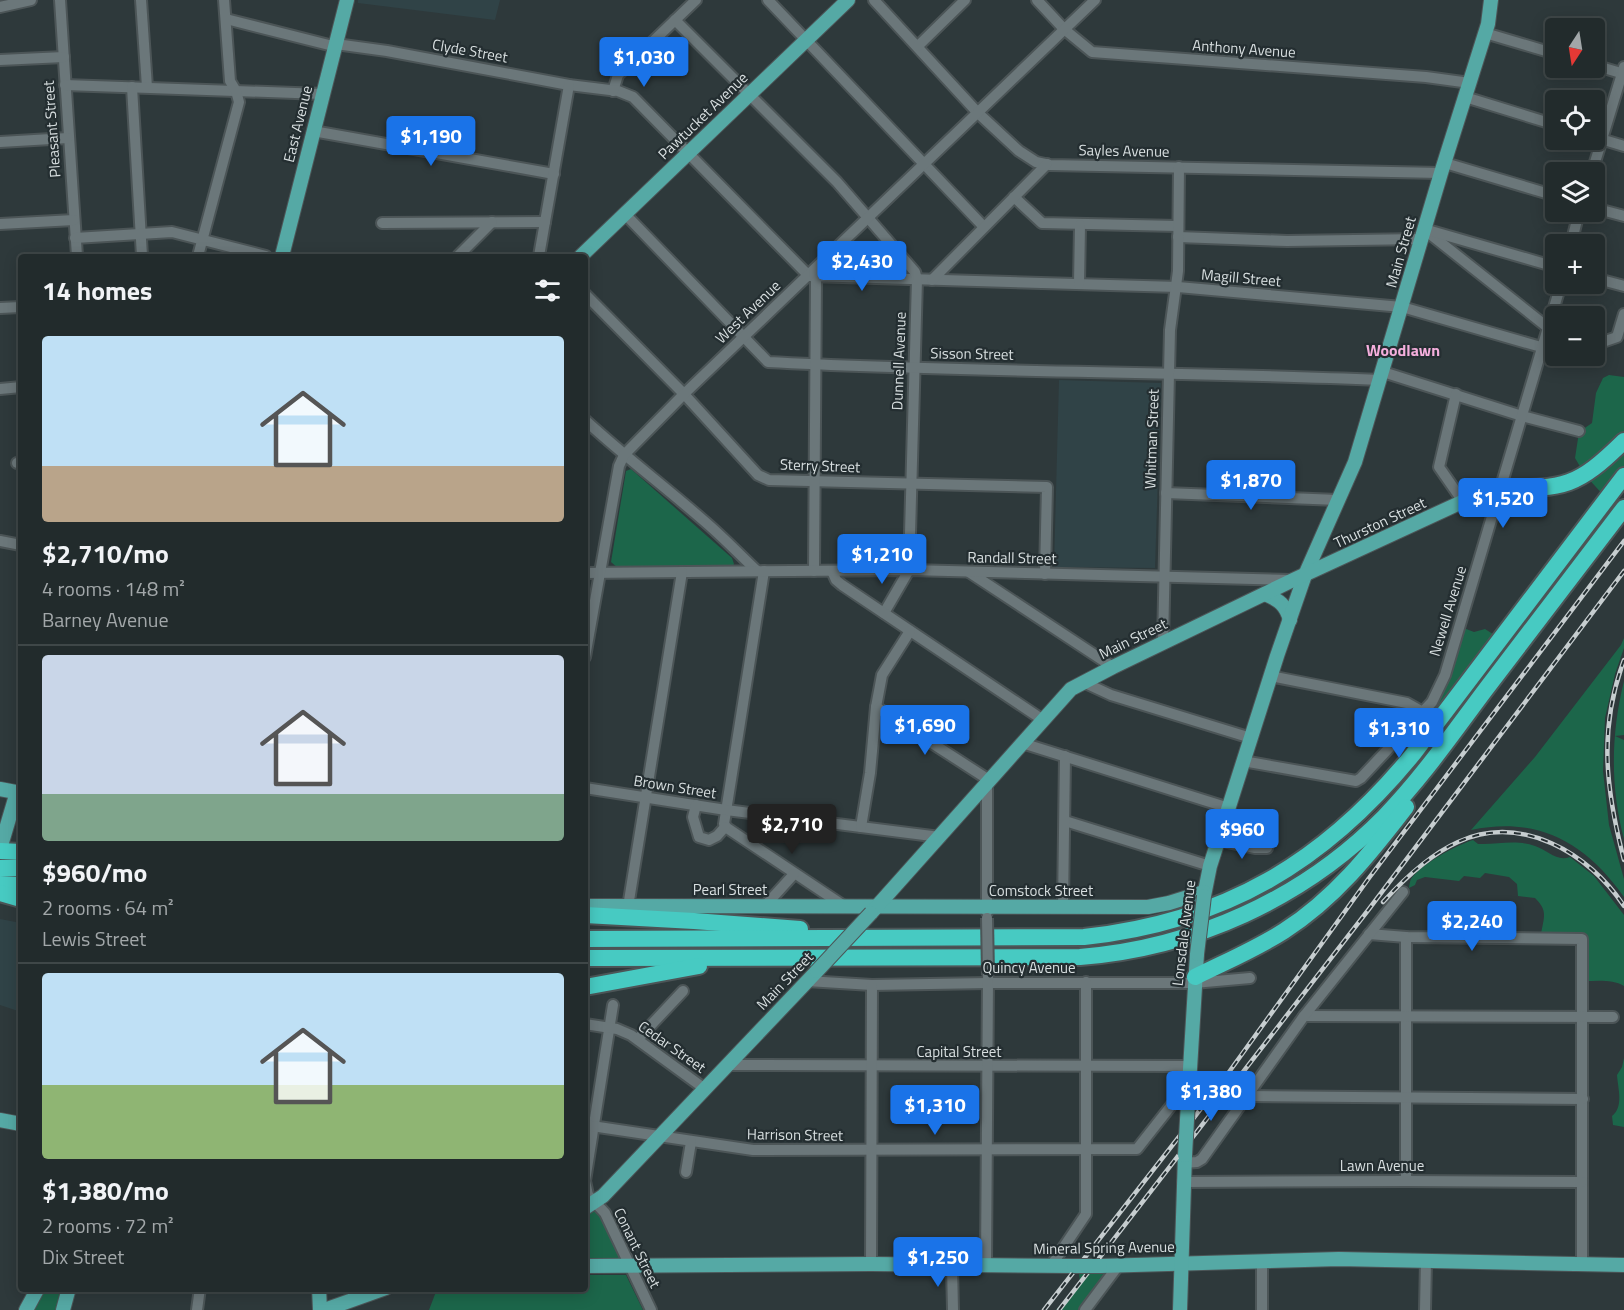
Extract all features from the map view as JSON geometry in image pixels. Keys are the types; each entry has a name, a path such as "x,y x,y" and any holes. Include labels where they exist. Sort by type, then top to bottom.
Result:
{"highway":[{"path":"1501,488 1535,489 1571,483 1600,465 1624,441"},
{"path":"588,939 1070,938 1137,930 1176,920 1239,896 1298,863 1350,822 1396,774 1624,476"},
{"path":"588,958 1073,958 1135,950 1185,938 1226,923 1298,886 1364,836 1393,807 1444,745 1624,508"},
{"path":"1194,980 1280,934 1332,894 1371,851 1418,792 1444,745"},
{"path":"5,878 18,895"},
{"path":"588,915 921,939"},
{"path":"588,986 673,970 761,958"}],"main road":[{"name":"East Avenue","path":"282,254 347,0"},
{"name":"Pawtucket Avenue","path":"583,254 848,0"},
{"name":"Main Street","path":"590,1205 603,1196 705,1089 940,837 981,800 988,781 1065,695 1083,682 1113,667 1300,578 1315,553 1355,462 1485,33 1491,0"},
{"name":"Thurston Street","path":"1300,578 1477,495 1501,488"},
{"path":"1315,553 1339,560"},
{"name":"Lonsdale Avenue","path":"1180,1310 1183,1182 1194,980 1204,894 1228,808 1290,620 1300,578"},
{"path":"1265,594 1279,599 1290,620"},
{"path":"0,789 18,789"},
{"path":"10,851 18,801"},
{"name":"Comstock Street","path":"873,910 987,913 1063,907 1148,907 1204,894"},
{"name":"Pearl Street","path":"588,906 844,906 873,910"},
{"path":"0,1120 18,1123"},
{"name":"Mineral Spring Avenue","path":"588,1266 871,1264 1118,1266 1339,1260 1624,1265"},
{"path":"26,1310 36,1292"},
{"path":"63,1310 68,1292"},
{"path":"320,1292 322,1310 374,1292"}],"street":[{"path":"0,7 31,0"},
{"name":"Pleasant Street","path":"60,0 77,254"},
{"path":"141,0 147,87"},
{"path":"199,254 239,102 230,81 224,0"},
{"path":"613,91 618,75 696,0"},
{"path":"768,0 984,227"},
{"name":"Sayles Avenue","path":"874,0 978,113 1019,151 1036,162 1179,167 1443,168 1545,193"},
{"path":"918,46 965,0"},
{"name":"Anthony Avenue","path":"1037,0 1065,29 1092,52 1426,77 1470,83"},
{"name":"West Avenue","path":"588,640 619,466 624,455 744,337 812,277 924,164 1095,0"},
{"name":"Clyde Street","path":"226,19 335,46 387,51 613,91 633,97 812,277"},
{"path":"675,20 837,182 909,263 917,279 812,277 816,364 814,571"},
{"path":"1485,33 1545,51"},
{"path":"0,60 64,57"},
{"path":"1605,68 1623,72 1605,122"},
{"path":"65,85 323,94"},
{"path":"539,254 569,85"},
{"path":"132,87 142,254"},
{"path":"1465,97 1545,122"},
{"path":"313,131 554,174"},
{"path":"0,142 68,138"},
{"path":"1605,141 1624,146"},
{"path":"932,280 1047,164"},
{"name":"Whitman Street","path":"1163,643 1170,330 1178,271 1179,167"},
{"path":"1014,197 1042,223 1287,241 1423,234 1545,264"},
{"path":"1605,211 1624,216"},
{"name":"Sisson Street","path":"625,214 768,362 914,368 1381,376 1456,394 1522,416 1579,431"},
{"path":"0,224 74,220"},
{"path":"461,254 492,222"},
{"path":"382,223 545,222"},
{"path":"1079,284 1080,225"},
{"path":"75,238 172,232 258,254"},
{"path":"1423,234 1545,326"},
{"name":"Magill Street","path":"917,279 1175,287 1402,307 1541,347"},
{"name":"Dunnell Avenue","path":"884,613 909,570 917,279"},
{"path":"1605,281 1624,286"},
{"name":"Sterry Street","path":"588,297 684,394 758,475 769,480 815,483 1047,487 1046,574"},
{"path":"0,308 18,307"},
{"path":"1605,341 1617,337 1624,314"},
{"name":"Newell Avenue","path":"1243,761 1356,781 1362,778 1432,702 1442,684 1541,347 1545,340"},
{"path":"0,389 18,387"},
{"path":"1456,394 1439,467 1464,502"},
{"path":"588,423 761,572 725,826 717,836 710,840 699,837 693,818 696,806"},
{"path":"1166,493 1338,500"},
{"path":"0,541 18,544"},
{"name":"Randall Street","path":"588,573 909,570 1163,577 1300,578"},
{"path":"832,571 836,580 842,585 1043,720"},
{"path":"628,907 682,572"},
{"path":"968,572 1113,667"},
{"path":"861,826 882,675 910,631"},
{"path":"1270,676 1407,703 1423,712"},
{"path":"1083,682 1111,694 1251,738"},
{"path":"876,707 988,781"},
{"path":"1022,743 1228,808"},
{"path":"1063,907 1065,756"},
{"name":"Brown Street","path":"588,788 696,806 940,837"},
{"path":"981,800 988,979 986,1266"},
{"path":"1065,821 1210,866"},
{"path":"725,826 844,906"},
{"path":"1218,840 1255,848 1267,848"},
{"path":"765,906 794,874"},
{"path":"1184,1159 1197,1162 1202,1159 1304,1016 1403,892"},
{"path":"1369,934 1406,937 1582,939 1582,1264"},
{"path":"1406,937 1406,1181"},
{"name":"Quincy Avenue","path":"812,976 872,985 988,979 1086,982 1250,978"},
{"path":"1051,1266 1086,1214 1086,982"},
{"path":"871,1264 872,985"},
{"path":"638,1039 683,991"},
{"name":"Conant Street","path":"589,1125 613,1005"},
{"path":"1304,1016 1613,1017"},
{"name":"Cedar Street","path":"588,1024 624,1031 705,1089"},
{"name":"Capital Street","path":"727,1065 1190,1066"},
{"name":"Harrison Street","path":"589,1125 753,1150 1087,1151 1137,1149 1190,1082"},
{"path":"1246,1096 1583,1099"},
{"path":"686,1172 691,1142"},
{"name":"Lawn Avenue","path":"1183,1182 1582,1182"},
{"name":"Conant Street","path":"590,1205 604,1213 651,1310"},
{"path":"1425,1310 1426,1260"},
{"path":"1262,1262 1262,1310"},
{"path":"952,1266 953,1310"},
{"path":"1085,1310 1118,1266"},
{"path":"197,1310 199,1292"}],"shaded area":[{"path":"358,0 500,0 495,20 358,3"},
{"path":"1059,380 1161,383 1155,568 1054,567"},
{"path":"0,919 18,922 18,1011 0,1005"}],"green space":[{"path":"1609,375 1624,377 1624,476 1606,498 1585,475 1575,458 1579,432 1592,423 1596,393 1603,378"},
{"path":"631,469 732,558 734,564 732,568 619,569 611,562 626,471"},
{"path":"1461,627 1474,632 1485,629 1499,638 1430,727 1418,715 1430,704"},
{"path":"1624,638 1624,648 1615,674 1605,718 1603,771 1609,825 1624,879 1624,897 1593,861 1558,838 1518,827 1471,830 1535,757"},
{"path":"1624,681 1624,735 1615,736 1620,701"},
{"path":"1615,736 1624,740 1624,839 1614,780"},
{"path":"1473,840 1478,844 1513,843 1535,846 1556,857 1570,857 1594,876 1624,915 1624,986 1610,981 1584,981 1583,938 1541,934 1544,914 1542,907 1535,898 1518,896 1517,884 1509,877 1485,873 1480,878 1464,876 1459,881 1425,877 1417,880 1415,885 1409,888 1411,879 1431,861"},
{"path":"1624,1058 1624,1127 1613,1125 1612,1116 1618,1108 1617,1075"},
{"path":"592,1202 628,1261 588,1265 588,1205"},
{"path":"1113,1264 1085,1310 1056,1310 1080,1282 1078,1265"},
{"path":"588,1275 626,1275 643,1310 429,1310 436,1292 588,1292"},
{"path":"42,1292 62,1292 57,1310 32,1310"}],"railway":[{"path":"1044,1310 1224,1079 1369,878 1624,541"},
{"path":"1059,1310 1369,909 1624,571"},
{"path":"1624,660 1610,711 1608,736 1609,784 1624,860"},
{"path":"1383,902 1418,868 1447,847 1482,834 1506,832 1552,843 1573,855 1592,870 1624,906"}],"district":[{"name":"Woodlawn","path":"1403,350"}]}
